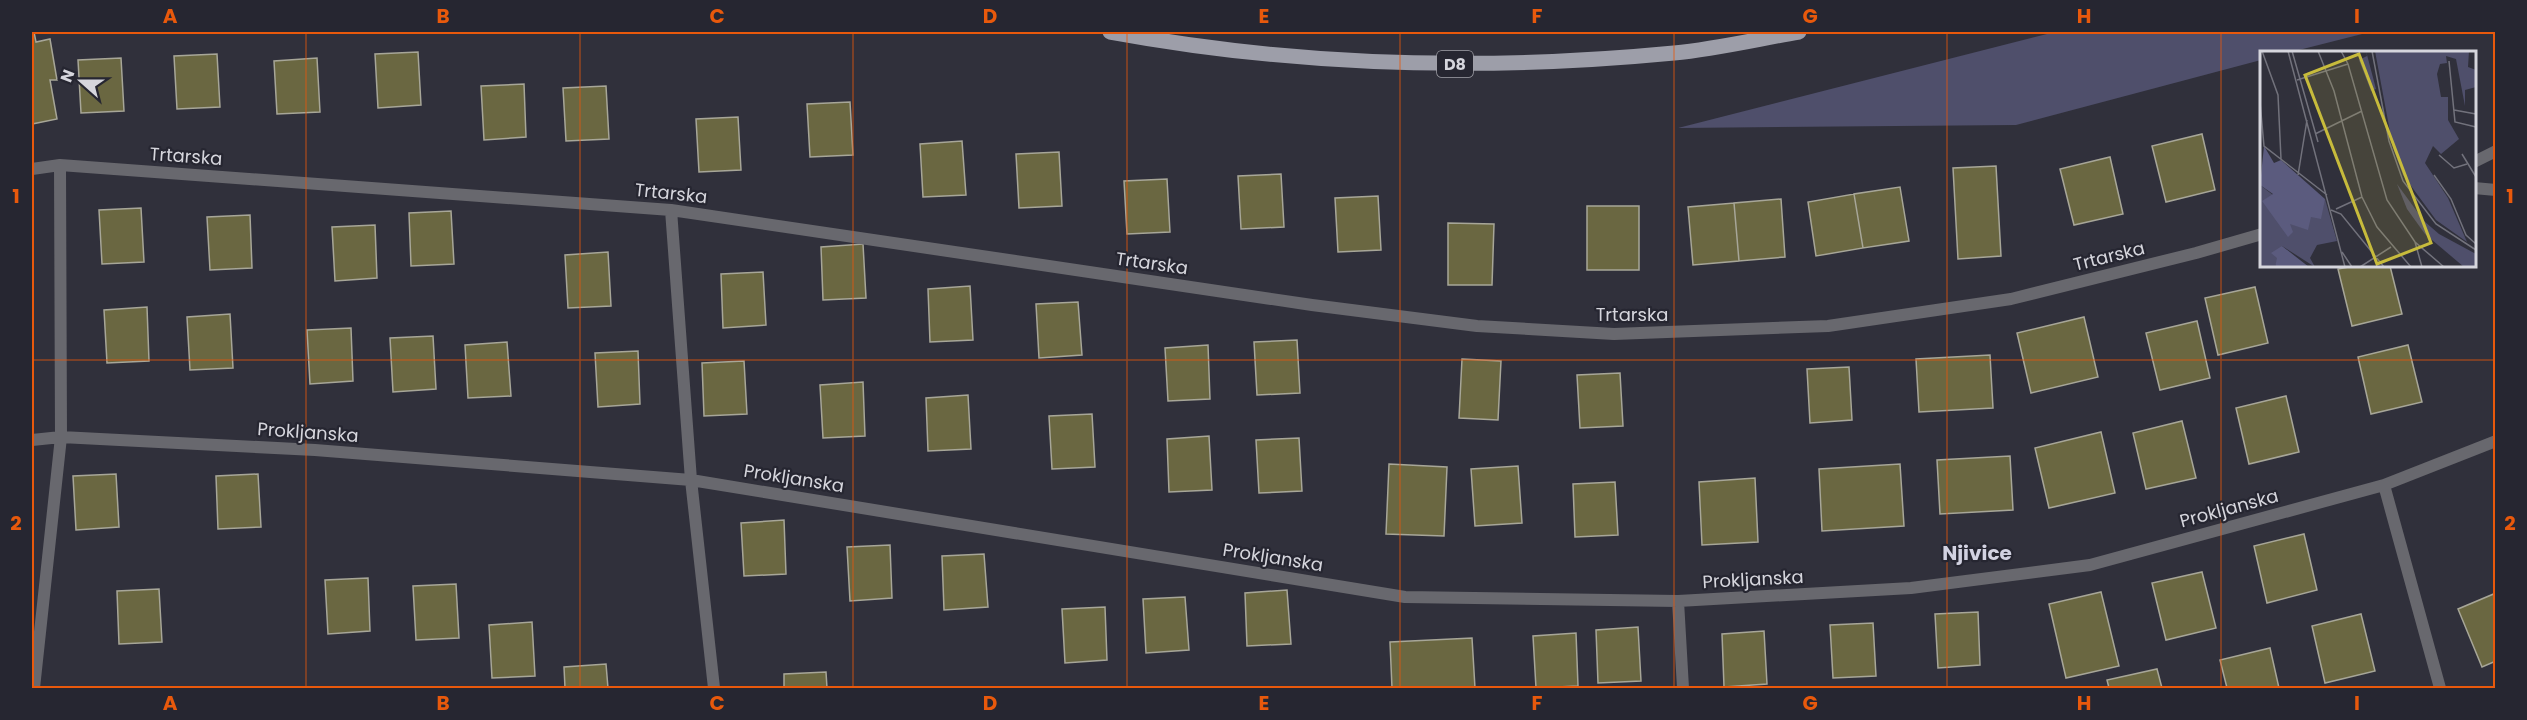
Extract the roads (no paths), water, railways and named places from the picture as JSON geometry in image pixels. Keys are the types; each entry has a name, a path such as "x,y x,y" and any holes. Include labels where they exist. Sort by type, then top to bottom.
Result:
{"main road":[{"name":"D8","path":"1110,32 1294,56 1441,65 1676,53 1799,32"}],"street":[{"path":"2476,161 2496,151"},
{"path":"34,688 61,437 60,165"},
{"name":"Trtarska","path":"32,169 60,165 671,210 1477,326 1614,334 1828,326 1999,301 2196,253 2260,235"},
{"path":"2476,188 2496,190"},
{"path":"671,210 691,480 714,688"},
{"name":"Prokljanska","path":"32,440 61,437 315,450 691,480 1405,597 1678,601 1911,588 2090,564 2384,485 2496,441"},
{"path":"2384,485 2440,688"},
{"path":"1678,601 1683,688"}],"district":[{"name":"Njivice","path":"1977,553"}]}
